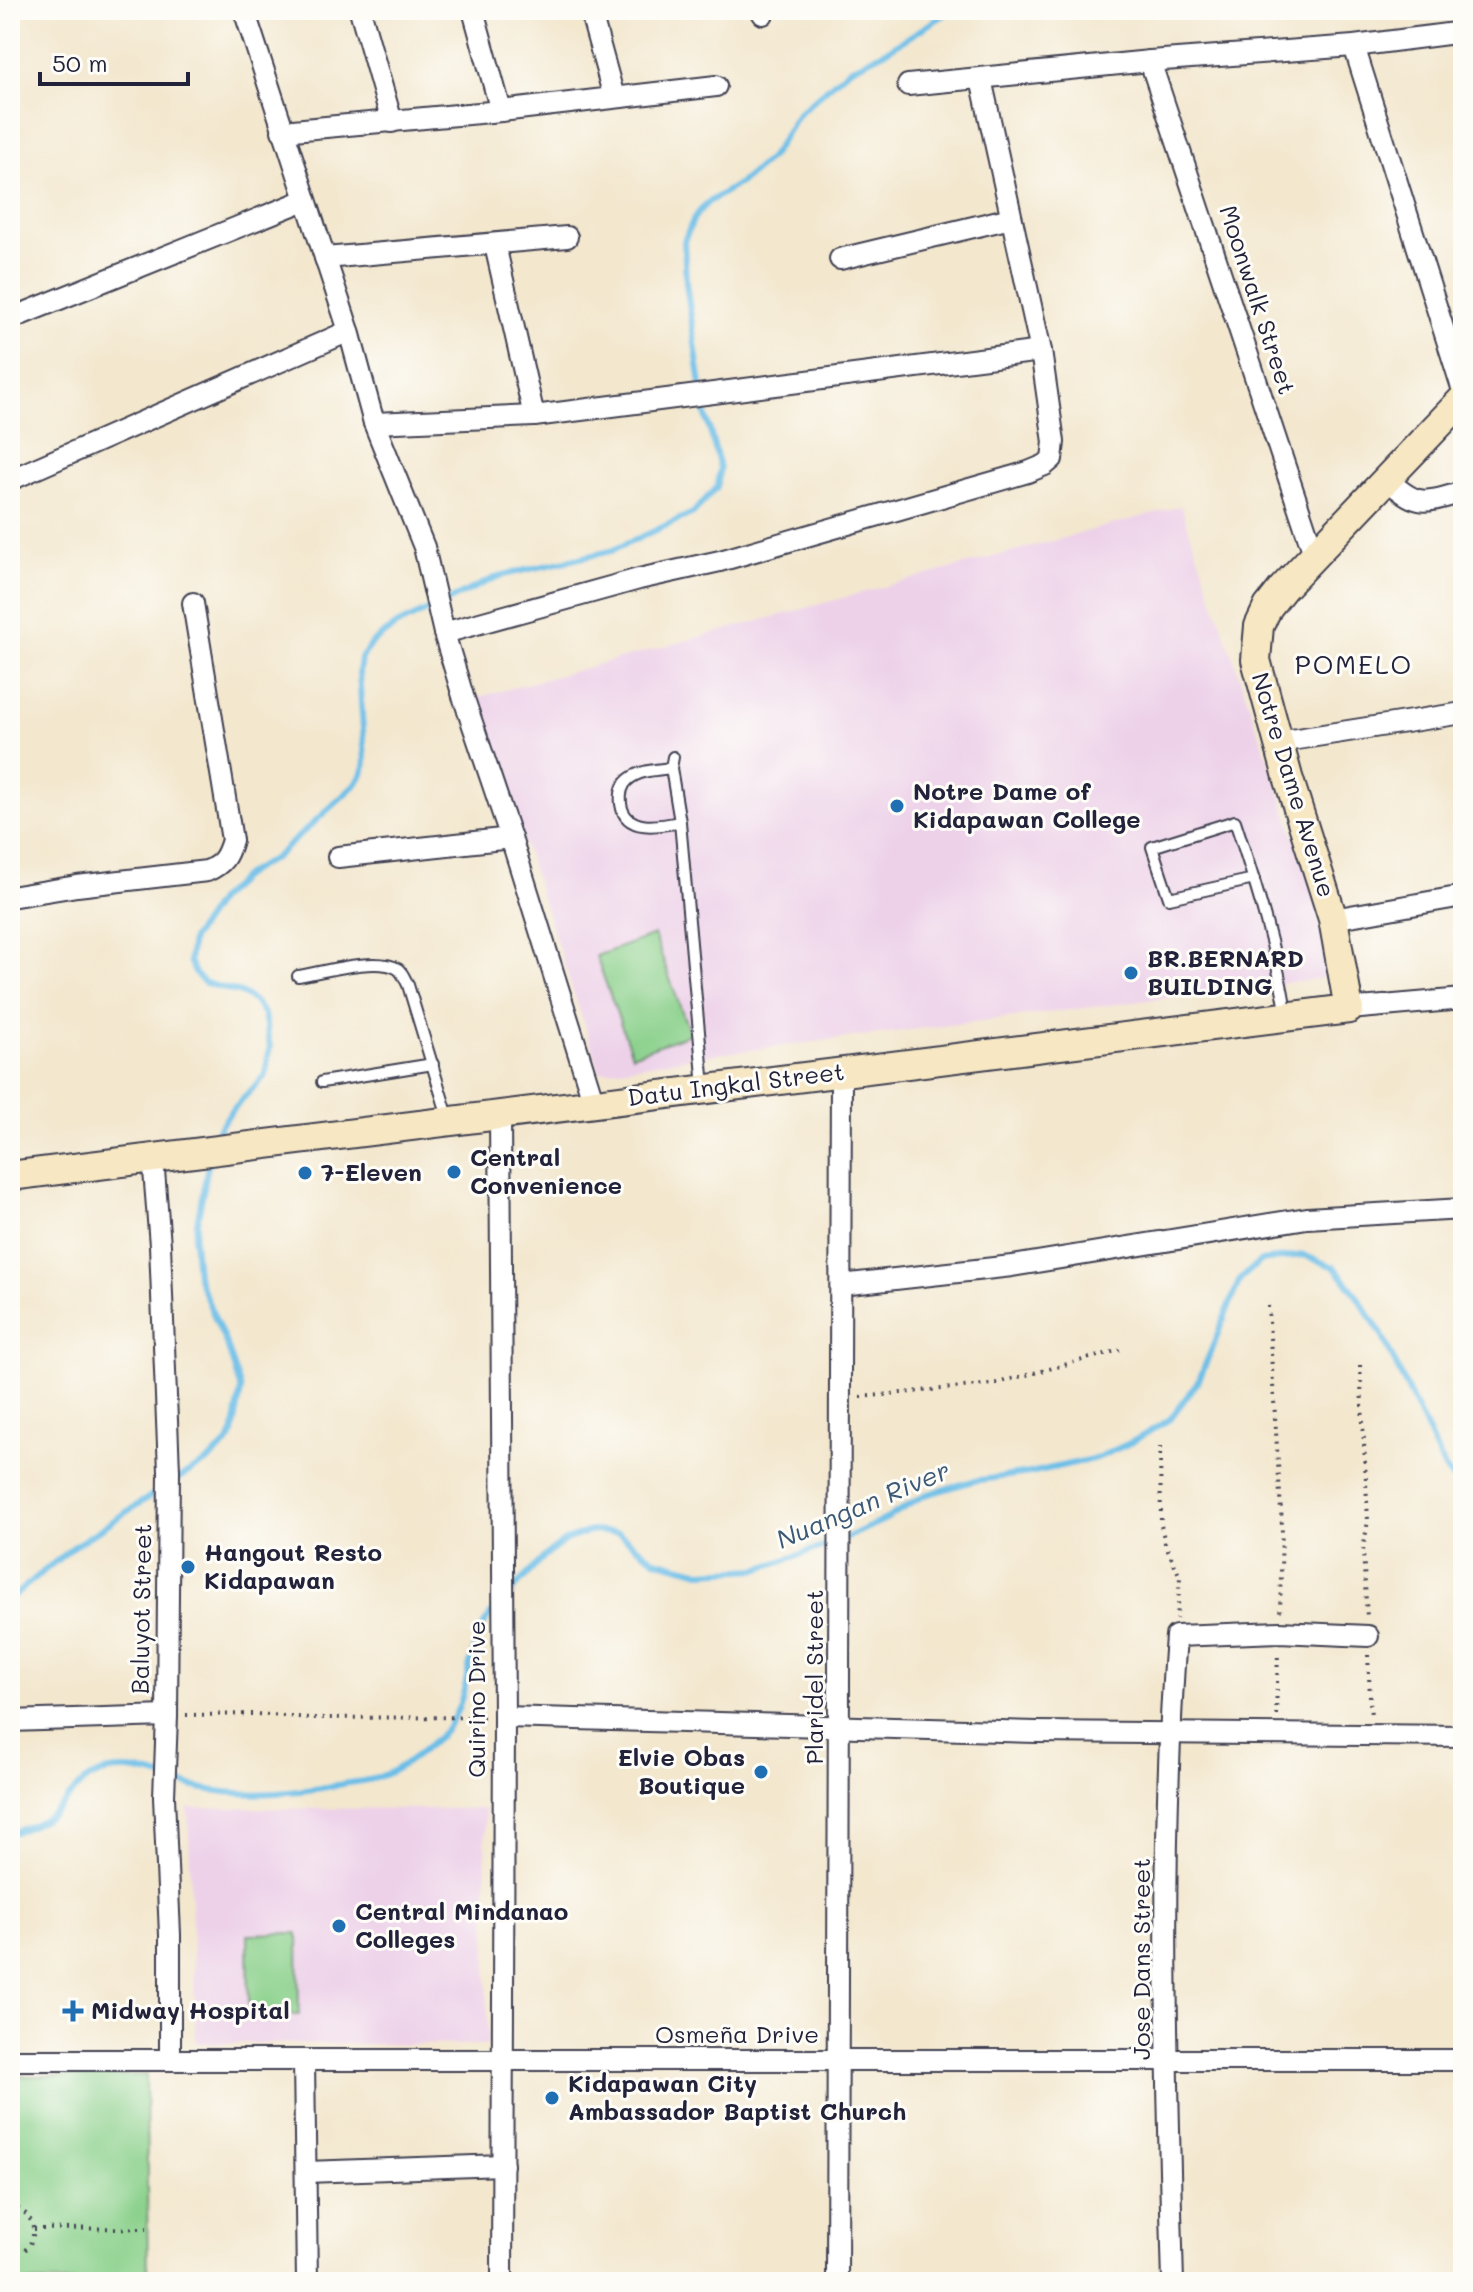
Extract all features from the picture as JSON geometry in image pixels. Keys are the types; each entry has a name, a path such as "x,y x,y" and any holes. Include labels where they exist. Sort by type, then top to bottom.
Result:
{"street":[{"path":"244,10 349,331 374,423 424,547 443,626 594,1103"},
{"path":"360,10 392,122"},
{"path":"473,10 501,111"},
{"path":"590,10 614,97"},
{"path":"908,85 1150,61 1354,46 1463,32"},
{"path":"1354,46 1463,391"},
{"name":"Moonwalk Street","path":"1150,61 1314,554"},
{"path":"443,626 720,561 1045,465 1052,459 1054,452 1041,351 981,79"},
{"path":"282,131 501,111 716,86"},
{"path":"10,319 305,200"},
{"path":"840,259 1011,218"},
{"path":"325,258 567,237"},
{"path":"495,245 534,416"},
{"path":"10,480 349,331"},
{"path":"374,423 534,416 1041,351"},
{"name":"Notre Dame Avenue","path":"1349,1009 1333,919 1258,672 1255,645 1268,607 1314,554 1463,399"},
{"path":"1387,479 1414,501 1463,492"},
{"path":"10,897 207,871 221,865 227,856 232,840 193,603"},
{"path":"1278,742 1463,713"},
{"path":"338,857 511,838"},
{"path":"1333,919 1463,896"},
{"name":"Datu Ingkal Street","path":"10,1176 1288,1016 1463,999"},
{"name":"Plaridel Street","path":"837,2282 841,1072"},
{"name":"Quirino Drive","path":"500,1115 503,1623 494,1717 504,2061 502,2282"},
{"name":"Baluyot Street","path":"153,1158 160,1245 169,1471 164,1797 170,1935 170,2060"},
{"path":"841,1285 1012,1266 1307,1218 1463,1209"},
{"path":"1176,1636 1279,1632 1368,1636"},
{"name":"Jose Dans Street","path":"1173,2282 1167,2060 1169,1734 1176,1636"},
{"path":"10,1721 167,1716"},
{"path":"494,1717 1169,1734 1463,1736"},
{"name":"Osmeña Drive","path":"10,2060 1463,2060"},
{"path":"304,2061 307,2282"},
{"path":"306,2172 503,2165"}],"lane":[{"path":"680,822 652,828 631,822 622,812 622,787 629,778 672,762 680,822 704,1089"},
{"path":"1254,879 1169,898 1152,847 1235,821 1254,879 1288,1016"},
{"path":"298,976 375,964 388,965 401,971 408,985 449,1121"},
{"path":"322,1082 433,1064"}],"path":[{"path":"1268,1306 1282,1526 1276,1735"},
{"path":"841,1399 993,1384 1120,1350"},
{"path":"1360,1365 1368,1520 1363,1551 1372,1736"},
{"path":"1160,1446 1161,1525 1165,1543 1180,1577 1176,1636"},
{"path":"167,1716 494,1717"},
{"path":"10,2206 29,2215 34,2229 25,2252 10,2257"},
{"path":"34,2229 147,2228"}],"shaded area":[{"name":"Notre Dame of Kidapawan College","path":"1181,506 1321,913 1317,916 1333,977 701,1056 600,1072 475,698"},
{"name":"Central Mindanao Colleges","path":"188,1808 485,1809 488,2045 196,2043"}],"green space":[{"path":"654,935 690,1034 632,1055 596,956"},
{"path":"298,1933 299,2015 249,2015 248,1934"},
{"path":"146,2075 148,2282 10,2282 10,2076"}],"waterway":[{"path":"213,1144 219,1128 232,1110 265,1076 270,1047 264,1014 254,1001 241,993 205,983 196,975 189,961 192,939 218,900 248,873 276,857 357,783 365,760 359,672 361,658 373,642 395,626 499,576 611,551 693,513 717,487 720,468 705,412 686,283 684,241 694,218 707,203 740,183 771,157 798,114 848,70 888,50 952,10"},
{"path":"172,1482 208,1461 226,1445 233,1434 241,1390 229,1351 197,1276 194,1239 209,1159"},
{"name":"Nuangan River","path":"844,1539 886,1519 925,1495 973,1481 1030,1473 1097,1458 1170,1419 1199,1380 1240,1279 1261,1261 1303,1255 1334,1267 1353,1290 1381,1333 1445,1469 1463,1491"},
{"path":"10,1599 73,1547 163,1488"},
{"name":"Nuangan River","path":"508,1595 546,1555 566,1540 590,1531 618,1533 655,1560 701,1572 758,1569 834,1543"},
{"name":"Nuangan River","path":"10,1834 47,1817 84,1782 117,1770 141,1772 199,1788 253,1794 307,1790 387,1774 418,1754 451,1722 459,1707 477,1639 498,1606"}],"place":[{"name":"Notre Dame of Kidapawan College","path":"897,806"},
{"name":"BR.BERNARD BUILDING","path":"1131,973"},
{"name":"Central Convenience","path":"454,1172"},
{"name":"7-Eleven","path":"305,1173"},
{"name":"Hangout Resto Kidapawan","path":"188,1567"},
{"name":"Elvie Obas Boutique","path":"761,1772"},
{"name":"Central Mindanao Colleges","path":"339,1926"},
{"name":"Midway Hospital","path":"73,2011"},
{"name":"Kidapawan City Ambassador Baptist Church","path":"552,2098"}],"district":[{"name":"POMELO","path":"1354,665"}]}
